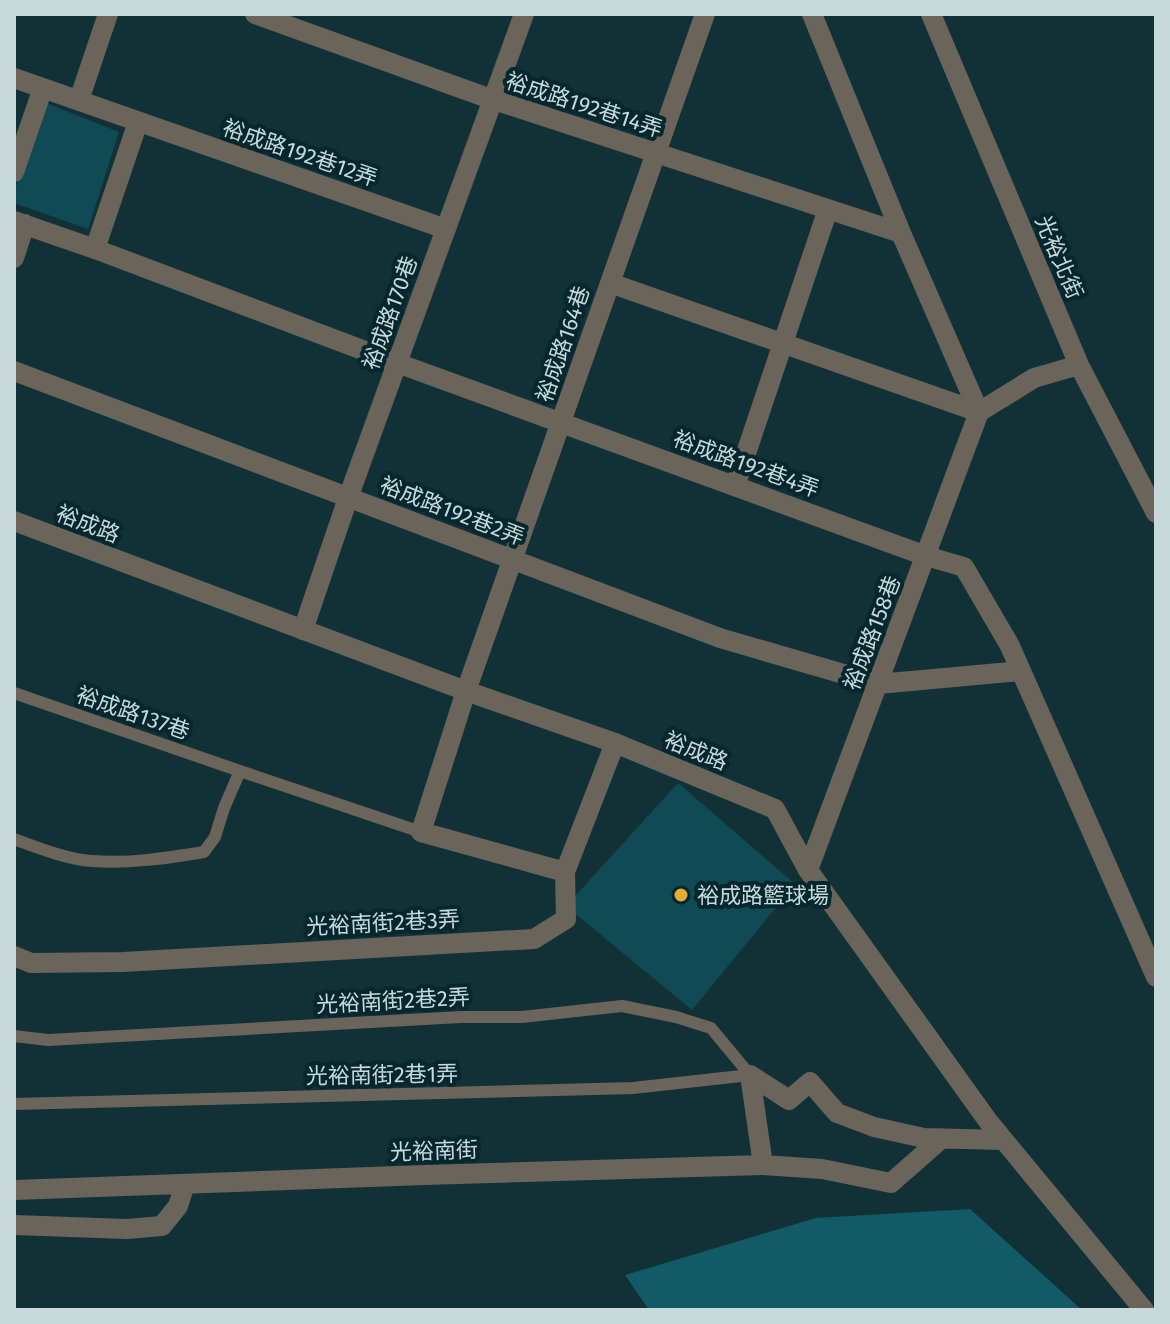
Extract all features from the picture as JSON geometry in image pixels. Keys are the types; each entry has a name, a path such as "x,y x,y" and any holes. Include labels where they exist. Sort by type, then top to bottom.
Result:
{"street":[{"path":"79,100 108,14"},
{"name":"裕成路192巷14弄","path":"255,14 493,100 901,233"},
{"name":"裕成路170巷","path":"303,630 524,14"},
{"name":"裕成路164巷","path":"421,832 466,691 705,14"},
{"path":"812,14 901,233 979,412"},
{"name":"光裕北街","path":"931,14 1079,365 1156,513"},
{"name":"裕成路192巷12弄","path":"14,78 446,229"},
{"path":"14,172 43,88"},
{"path":"95,249 138,122"},
{"path":"735,486 828,209"},
{"path":"14,258 19,223"},
{"name":"裕成路192巷4弄","path":"19,223 926,556 964,567 1010,646 1154,973"},
{"path":"610,283 979,412"},
{"path":"979,412 1034,378 1079,365"},
{"name":"裕成路192巷2弄","path":"14,371 720,638 878,684"},
{"name":"裕成路158巷","path":"808,870 979,412"},
{"name":"裕成路","path":"14,521 466,691 615,743 775,809 808,870 988,1121 1144,1310"},
{"path":"878,684 1021,671"},
{"name":"光裕南街2巷3弄","path":"14,956 31,963 123,962 534,939 566,919 565,872 615,743"},
{"path":"421,832 565,872"},
{"path":"750,1075 789,1100 810,1082 837,1113 874,1127 924,1138 1003,1140"},
{"path":"750,1075 763,1165"},
{"name":"光裕南街","path":"14,1190 763,1165 822,1169 891,1183 941,1139"},
{"path":"14,1225 127,1229 162,1226 178,1206 185,1184"}],"lane":[{"name":"裕成路137巷","path":"14,693 421,832"},
{"path":"14,839 46,851 90,861 150,860 204,852 215,837 240,771"},
{"name":"光裕南街2巷2弄","path":"14,1036 48,1040 461,1017 522,1017 622,1006 711,1028 750,1075"},
{"name":"光裕南街2巷1弄","path":"14,1104 633,1088 750,1075"}],"shaded area":[{"path":"46,103 119,132 88,229 14,203 14,192"},
{"name":"裕成路籃球場","path":"678,783 795,884 692,1010 566,906"},
{"path":"970,1209 1082,1310 649,1310 625,1275 816,1218"}],"place":[{"name":"裕成路籃球場","path":"681,895"}]}
